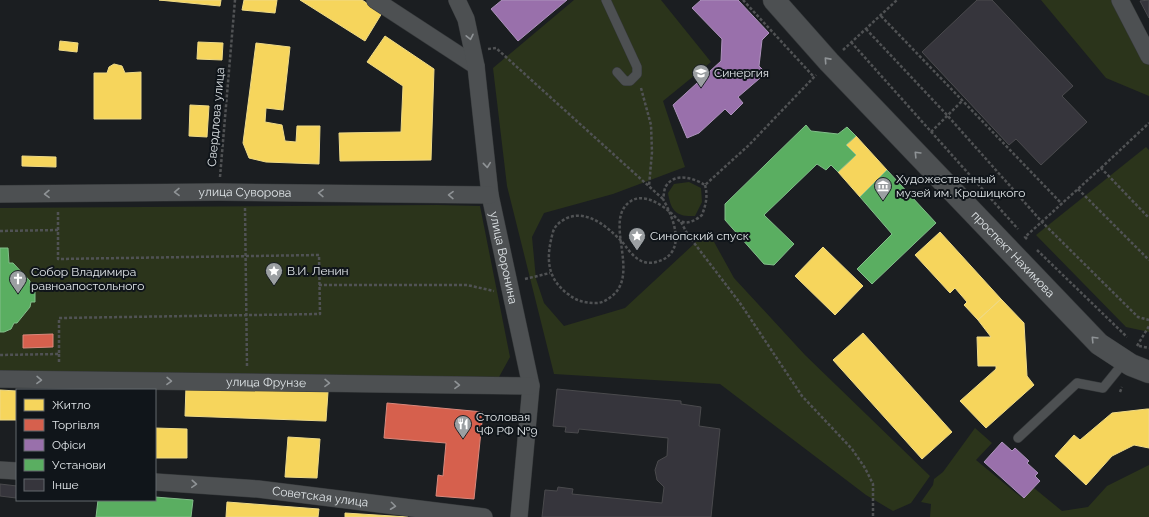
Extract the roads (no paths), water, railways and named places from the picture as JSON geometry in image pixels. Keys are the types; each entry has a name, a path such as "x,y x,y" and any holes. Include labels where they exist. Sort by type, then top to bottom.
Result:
{"main road":[{"name":"проспект Нахимова","path":"774,0 829,62 1099,344 1125,362 1149,372"}],"street":[{"path":"375,0 476,66"},
{"name":"улица Воронина","path":"457,0 466,19 476,66 490,195 531,386 519,517"},
{"path":"1120,0 1149,56"},
{"name":"улица Суворова","path":"0,194 219,192 490,195"},
{"name":"улица Фрунзе","path":"0,379 531,386"},
{"path":"0,470 16,471"},
{"name":"Советская улица","path":"156,482 258,489 484,517"}],"lane":[{"path":"606,0 630,49 637,67 637,74 630,81 625,81 617,72"},
{"path":"1018,438 1077,383 1103,388 1125,362"}],"place":[{"name":"Синергия","path":"701,88"},
{"name":"Художественный музей им. Крошицкого","path":"883,201"},
{"name":"Синопский спуск","path":"637,251"},
{"name":"В.И. Ленин","path":"274,286"},
{"name":"Собор Владимира равноапостольного","path":"18,294"},
{"name":"Столовая ЧФ РФ №9","path":"463,439"}]}
